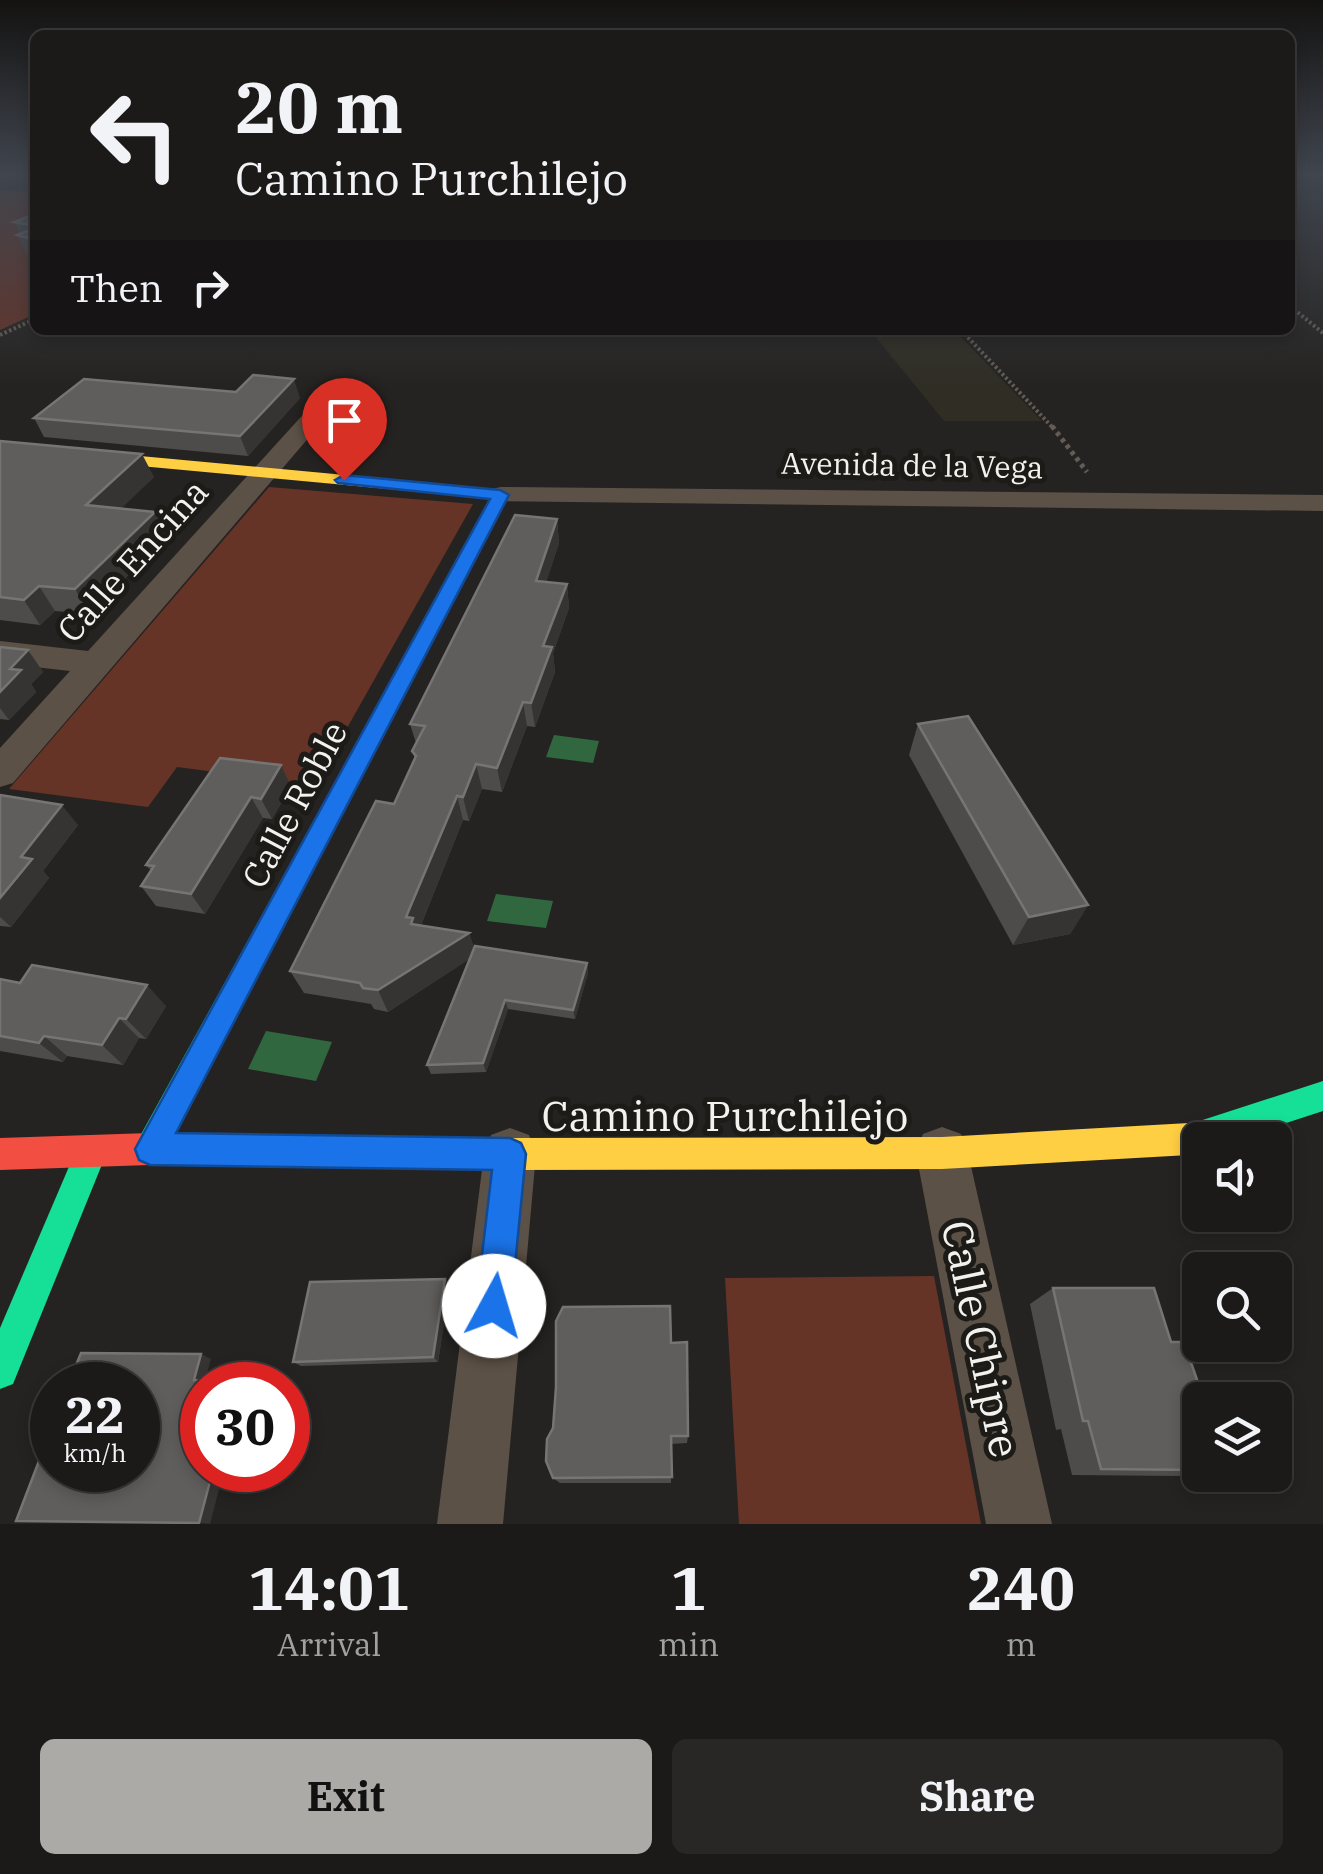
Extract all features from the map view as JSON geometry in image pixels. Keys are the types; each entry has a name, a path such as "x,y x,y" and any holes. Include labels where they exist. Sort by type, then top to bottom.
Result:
{"street":[{"name":"Calle Encina","path":"0,773 327,402"},
{"path":"0,448 500,495"},
{"name":"Avenida de la Vega","path":"500,495 1323,502"},
{"name":"Calle Roble","path":"150,1149 500,495"},
{"path":"0,652 96,664"},
{"name":"Camino Purchilejo","path":"0,1154 150,1149 510,1154 942,1153 1196,1139 1323,1096"},
{"path":"0,1371 91,1152"},
{"name":"Calle Chipre","path":"942,1153 1020,1524"},
{"path":"470,1524 510,1154"}],"path":[{"path":"1295,310 1323,332"},
{"path":"0,335 30,321"},
{"path":"965,335 1038,408 1110,500"}],"shaded area":[{"path":"0,245 30,245 30,316 0,330"},
{"path":"874,335 959,335 1042,421 944,421"},
{"path":"269,487 473,504 315,785 177,767 148,807 9,789"},
{"path":"554,735 599,741 593,763 546,757"},
{"path":"496,894 553,901 546,928 487,921"},
{"path":"266,1031 332,1042 316,1081 248,1069"},
{"path":"934,1276 981,1524 739,1524 725,1278"}],"building":[{"path":"253,375 294,379 240,436 34,418 84,379 236,392"},
{"path":"0,441 142,454 86,505 155,512 75,589 39,586 24,600 0,597"},
{"path":"515,515 557,519 536,581 567,584 543,646 552,647 531,703 523,702 497,768 476,764 463,797 457,796 406,917 413,918 411,924 469,933 378,990 363,988 360,983 290,971 376,801 394,804 425,726 410,724"},
{"path":"0,647 28,650 10,669 21,670 0,692"},
{"path":"968,716 1088,905 1029,917 918,724"},
{"path":"220,758 281,765 261,799 251,797 191,894 141,886 154,866 146,865"},
{"path":"0,795 62,805 21,857 32,859 0,898"},
{"path":"475,946 587,963 573,1010 505,1000 483,1063 427,1065"},
{"path":"32,965 147,985 126,1019 119,1018 102,1045 44,1036 39,1043 0,1036 0,979 20,983"},
{"path":"445,1279 433,1357 293,1362 310,1282"},
{"path":"1053,1288 1154,1288 1171,1342 1182,1342 1182,1362 1191,1362 1198,1382 1182,1382 1182,1470 1101,1469 1088,1421 1083,1421"},
{"path":"670,1306 671,1343 687,1342 688,1436 671,1436 672,1477 553,1478 546,1461 547,1439 553,1428 556,1321 563,1307"},
{"path":"81,1353 201,1354 199,1362 180,1362 180,1492 207,1492 199,1523 16,1521 30,1484 30,1492 160,1492 160,1362 77,1362"}],"traffic: fast":[{"path":"150,1149 298,873"},
{"path":"1242,1122 1323,1096"},
{"path":"0,1371 91,1152"}],"traffic: slow":[{"path":"0,448 399,485"},
{"path":"500,1154 942,1153 1182,1139"}],"traffic: jam":[{"path":"298,873 501,495 399,485"},
{"path":"0,1154 150,1149 500,1154"}],"route":[{"path":"344,480 500,495 150,1149 510,1154 494,1306"}]}
